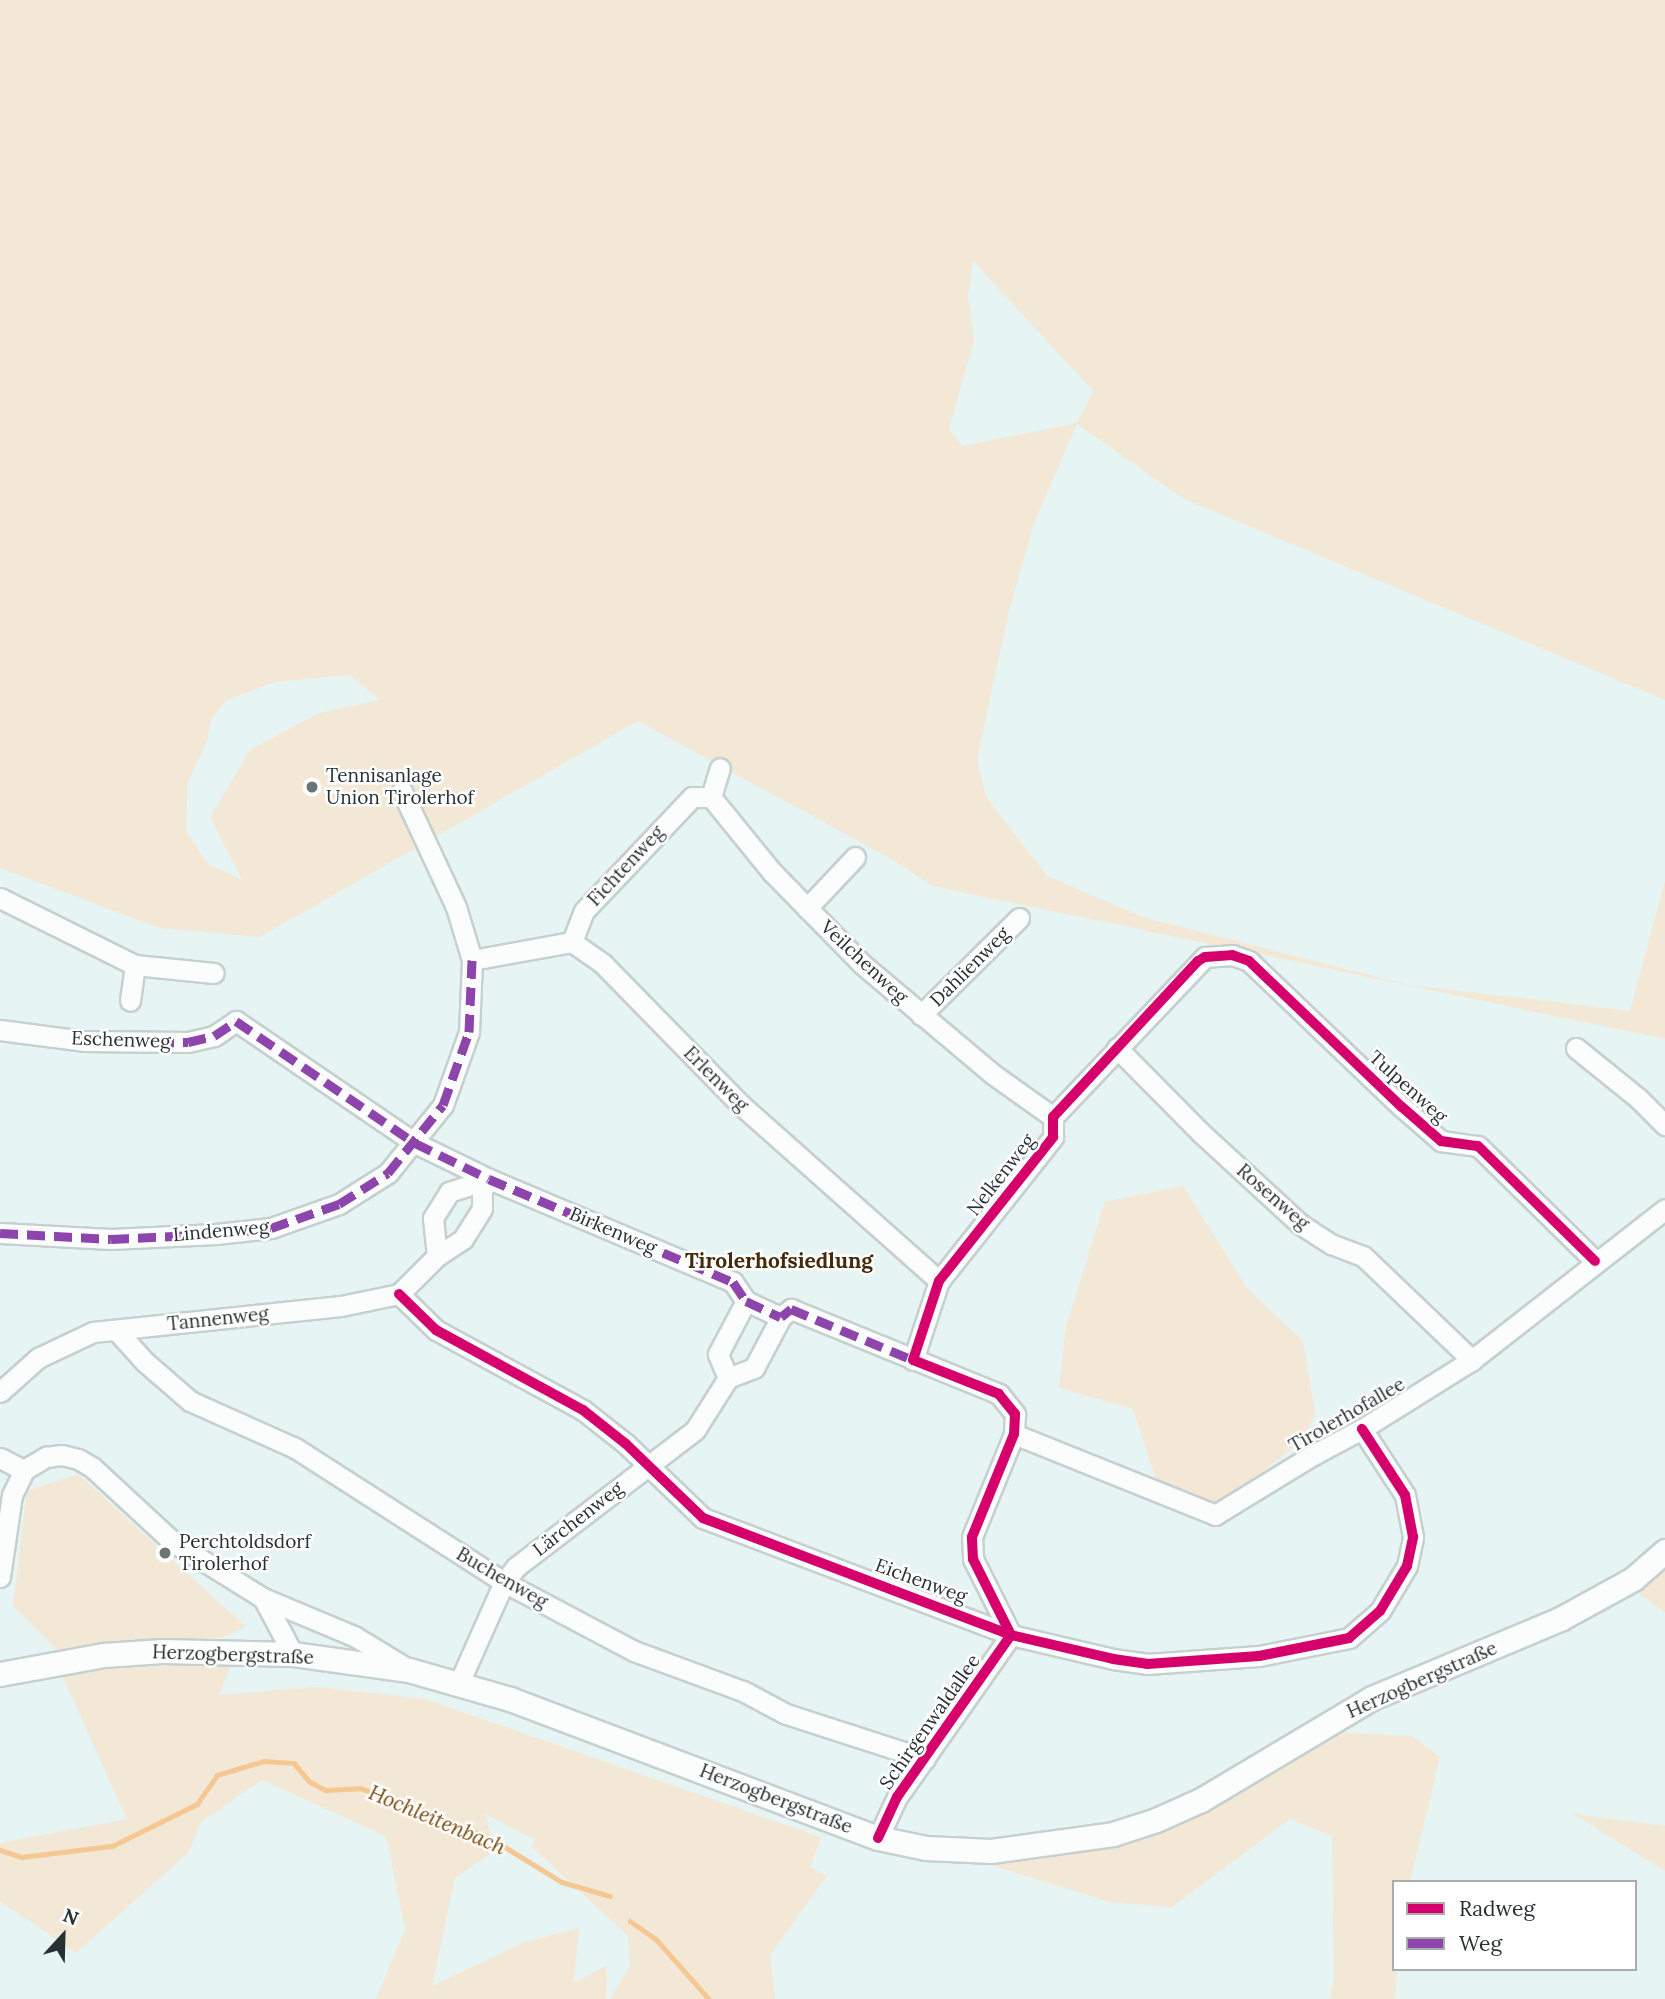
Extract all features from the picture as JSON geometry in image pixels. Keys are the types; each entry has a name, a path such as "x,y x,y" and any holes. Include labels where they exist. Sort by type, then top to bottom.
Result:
{"main road":[{"name":"Herzogbergstraße","path":"0,1674 104,1655 162,1651 293,1654 409,1670 510,1699 878,1838 926,1848 991,1851 1113,1834 1156,1820 1201,1800 1373,1698 1579,1610 1633,1579 1665,1551"}],"street":[{"path":"701,797 720,768"},
{"name":"Lindenweg","path":"0,1233 111,1238 216,1234 271,1228 339,1204 388,1173 415,1143 443,1105 469,1031 472,960 456,907 402,791"},
{"name":"Veilchenweg","path":"701,797 807,908 920,1015 994,1075 1053,1117"},
{"name":"Fichtenweg","path":"572,942 584,911 701,797"},
{"path":"807,908 855,857"},
{"path":"0,898 135,965 214,973"},
{"name":"Dahlienweg","path":"920,1015 1019,918"},
{"path":"472,960 572,942"},
{"name":"Erlenweg","path":"572,942 603,964 741,1105 939,1281"},
{"name":"Nelkenweg","path":"913,1360 939,1281 1053,1137 1053,1117 1198,961 1205,957 1232,955"},
{"name":"Tulpenweg","path":"1232,955 1250,961 1441,1141 1478,1146 1595,1261"},
{"path":"130,1001 135,965"},
{"name":"Birkenweg","path":"236,1021 415,1143 489,1179 733,1282 746,1301 781,1317 791,1309 999,1394 1015,1414 1014,1434"},
{"name":"Eschenweg","path":"0,1030 129,1043 188,1042 214,1036 236,1021"},
{"name":"Rosenweg","path":"1117,1048 1200,1132 1300,1224 1331,1244 1363,1256 1472,1360"},
{"path":"1576,1048 1639,1099 1665,1125"},
{"path":"437,1255 433,1218 449,1192 489,1179"},
{"path":"399,1294 437,1255 463,1239 482,1208 482,1190 489,1179"},
{"name":"Tirolerhofallee","path":"1014,1434 1215,1515 1313,1455 1362,1429 1472,1360 1595,1261 1665,1209"},
{"name":"Tannenweg","path":"0,1392 38,1358 93,1332 341,1306 399,1294"},
{"name":"Eichenweg","path":"399,1294 436,1330 583,1410 626,1444 703,1518 1011,1635 1113,1659 1147,1664 1259,1656 1349,1638 1380,1611 1407,1566 1412,1537 1405,1495 1362,1429"},
{"path":"728,1378 718,1354 746,1301"},
{"name":"Lärchenweg","path":"459,1683 503,1582 516,1567 695,1430 728,1378 754,1368 781,1317"},
{"name":"Buchenweg","path":"116,1330 145,1362 190,1401 295,1448 503,1582 634,1651 743,1691 786,1714 925,1759"},
{"path":"1011,1635 973,1559 972,1537 1014,1434"},
{"path":"0,1577 12,1495 24,1470 46,1457 78,1459 92,1467 173,1542 263,1598 354,1636 409,1670"},
{"path":"0,1458 24,1470"},
{"path":"263,1598 293,1654"},
{"name":"Schirgenwaldallee","path":"878,1838 897,1797 1011,1635"}],"shaded area":[{"path":"0,0 1665,0 1665,700 1184,499 1077,424 1034,523 1008,615 977,759 986,797 1047,876 1143,917 1408,985 1630,1011 1665,881 1665,1039 932,886 893,860 638,721 260,937 159,928 0,868","holes":["973,261 1093,391 1077,423 962,446 949,429 974,340 968,297","349,675 380,700 319,713 251,749 210,817 242,880 208,864 186,831 187,784 207,742 211,719 227,700 275,682"]},
{"path":"1183,1186 1247,1288 1303,1341 1315,1413 1305,1437 1237,1493 1208,1506 1157,1482 1133,1409 1059,1388 1066,1326 1105,1202"},
{"path":"78,1474 246,1627 221,1638 57,1650 13,1606 27,1491"},
{"path":"1665,1565 1665,1613 1636,1591"},
{"path":"232,1663 219,1695 317,1687 425,1699 821,1837 810,1867 827,1876 770,1955 775,1999 610,1999 630,1966 628,1936 532,1847 534,1839 485,1814 495,1850 455,1878 432,1986 525,1942 579,1928 574,1983 607,1965 606,1999 376,1999 405,1930 386,1836 262,1780 201,1822 189,1852 76,1953 0,1901 0,1843 127,1819 60,1671"},
{"path":"1343,1733 1412,1736 1440,1757 1410,1880 1392,1880 1392,1971 1397,1971 1395,1999 1330,1999 1334,1978 1332,1836 1290,1819 1172,1907 1109,1902 985,1863 1120,1846"},
{"path":"1573,1814 1665,1826 1665,1871"}],"waterway":[{"name":"Hochleitenbach","path":"0,1850 22,1857 112,1846 197,1804 217,1775 264,1761 294,1763 309,1781 325,1790 360,1788 420,1809 492,1839 562,1882 610,1896"},
{"name":"Hochleitenbach","path":"630,1921 656,1939 709,1999"}],"marked path":[{"path":"0,1233 111,1239 216,1234 271,1228 339,1204 388,1173 443,1105 469,1032 472,960"},
{"path":"129,1043 188,1042 214,1036 236,1021 415,1143 489,1179 733,1282 746,1301 781,1317 791,1309 913,1360"}],"cycle path":[{"path":"878,1838 897,1797 1011,1635 973,1559 972,1537 1014,1434 1015,1414 999,1394 913,1360 939,1281 1053,1137 1053,1117 1198,961 1205,957 1232,955 1249,961 1441,1141 1478,1146 1595,1261"},
{"path":"399,1294 436,1330 583,1410 626,1444 703,1518 1011,1635 1113,1659 1147,1664 1259,1656 1349,1638 1380,1611 1407,1566 1413,1537 1405,1495 1362,1429"}],"place":[{"name":"Tennisanlage Union Tirolerhof","path":"312,787"},
{"name":"Perchtoldsdorf Tirolerhof","path":"165,1553"}],"district":[{"name":"Tirolerhofsiedlung","path":"779,1261"}]}
